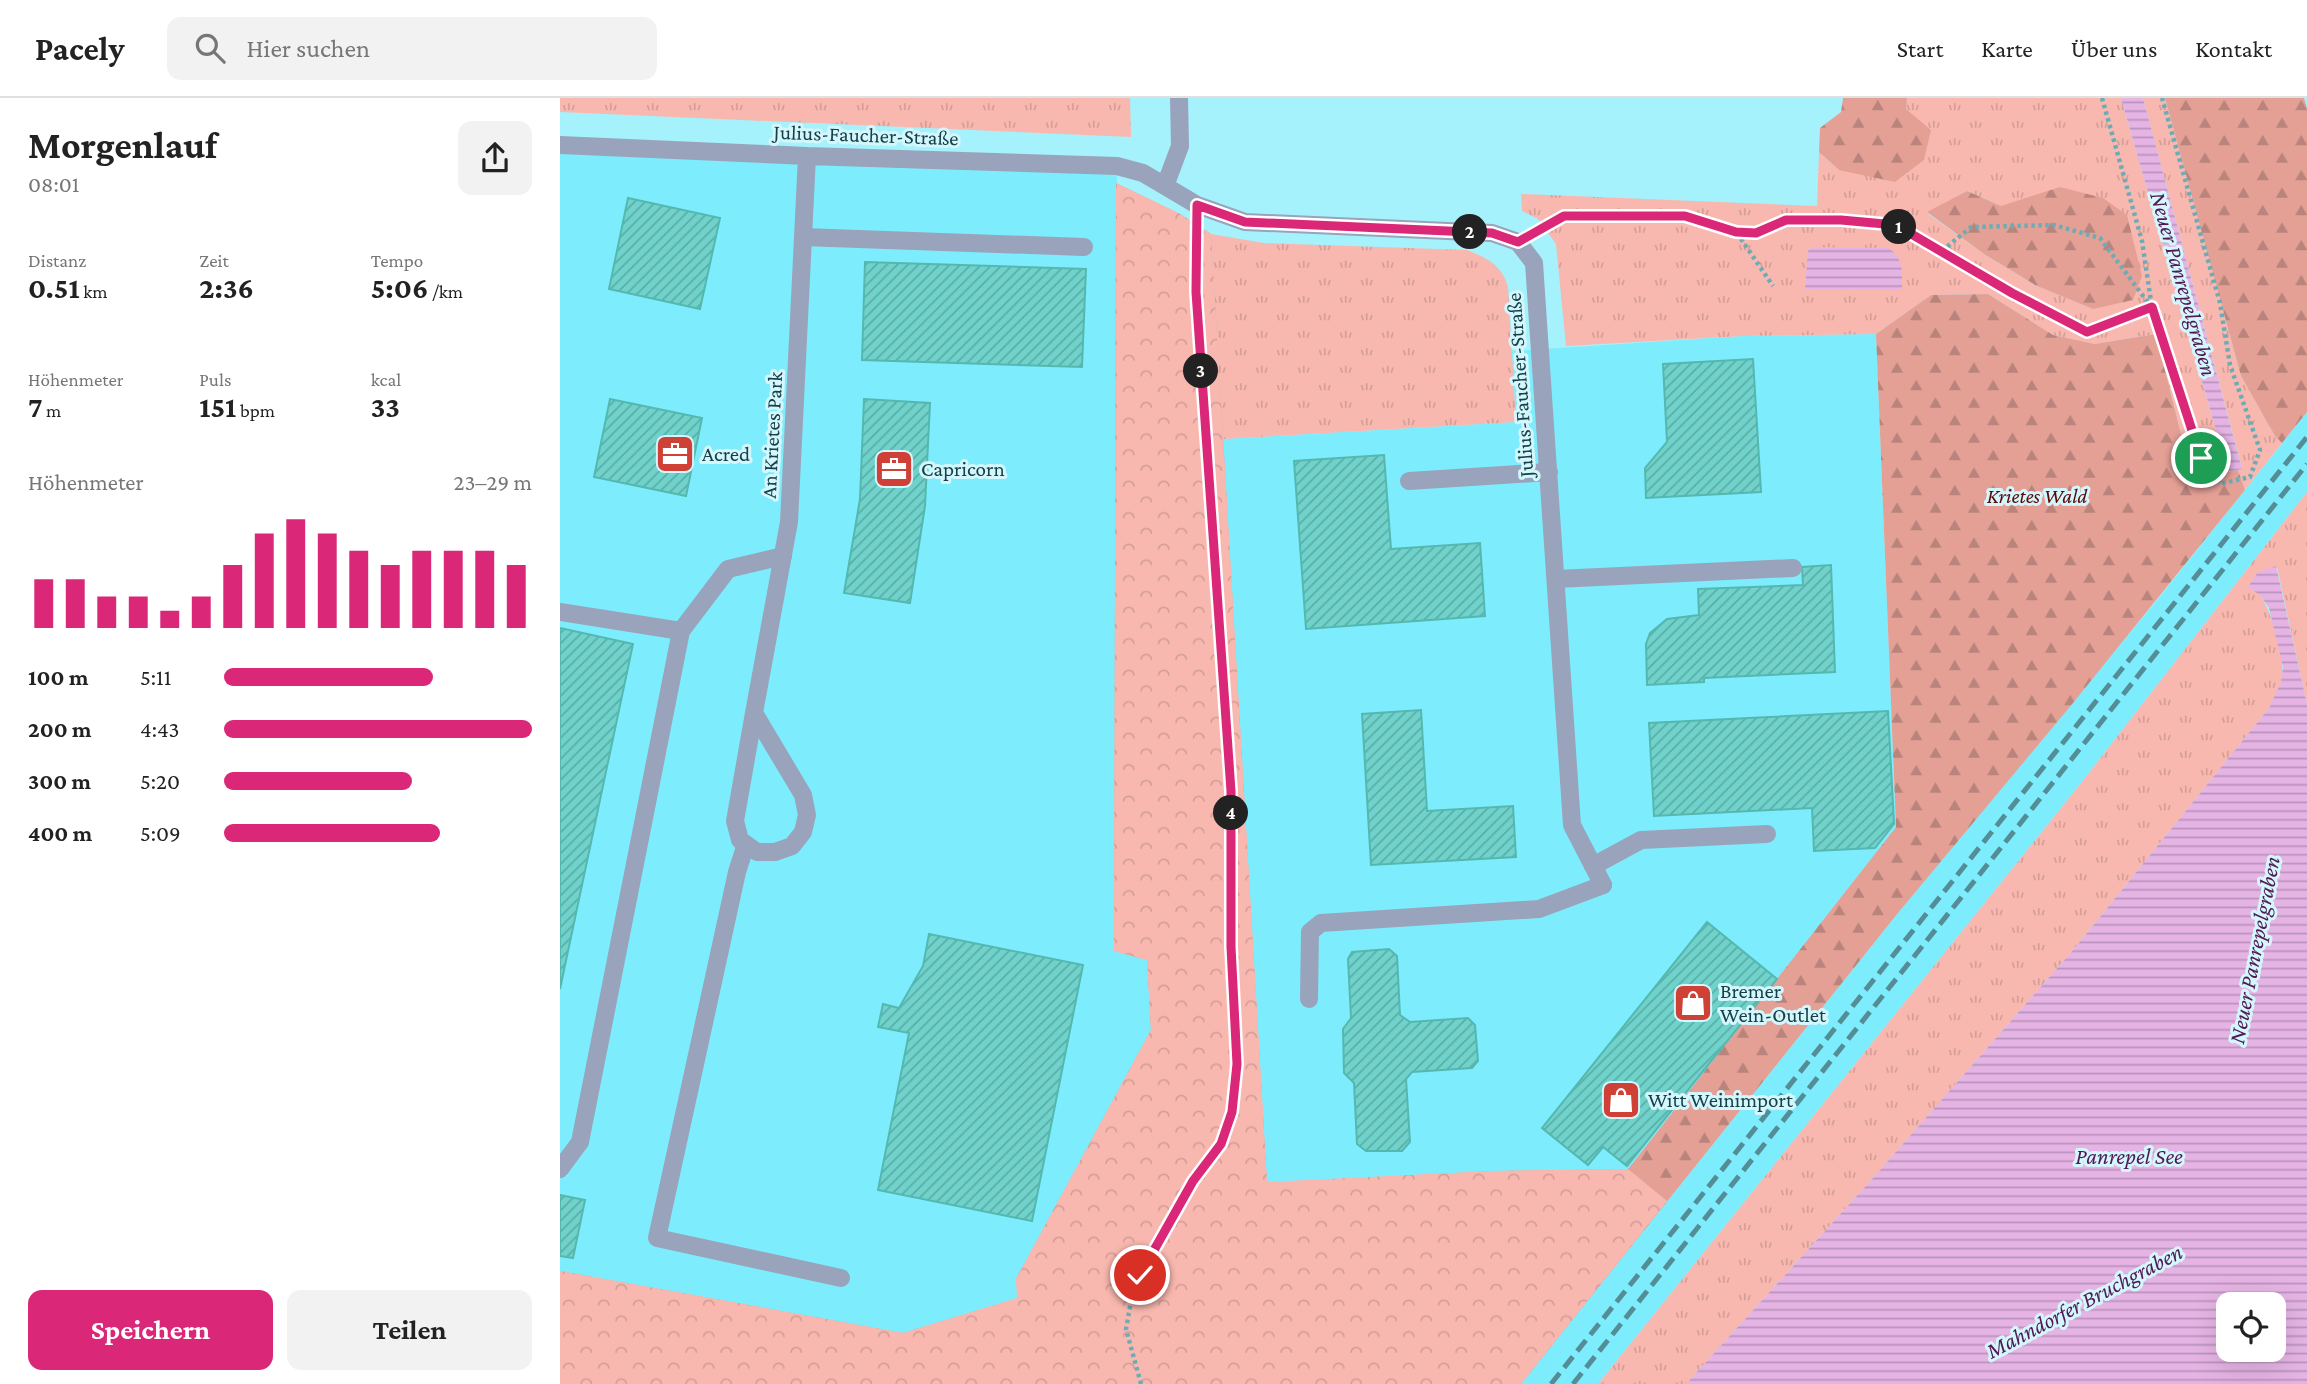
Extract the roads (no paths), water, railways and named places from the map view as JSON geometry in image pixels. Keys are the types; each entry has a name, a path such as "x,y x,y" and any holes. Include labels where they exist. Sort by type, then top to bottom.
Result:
{"street":[{"path":"1165,186 1180,146 1179,98"},
{"name":"Julius-Faucher-Straße","path":"560,145 1117,166 1143,173 1197,205 1245,222 1492,233 1518,242 1534,263 1572,825 1603,885 1539,909 1321,923 1310,932 1309,999"},
{"name":"An Krietes Park","path":"746,844 740,840 734,821 789,522 796,425 807,156"},
{"path":"803,237 1084,247"},
{"path":"1409,481 1549,472"},
{"path":"560,1169 580,1142 681,631 728,569 783,556"},
{"path":"1556,579 1793,568"},
{"path":"560,612 681,631"},
{"path":"754,713 803,795 807,815 803,832 792,846 775,852 757,852 746,844 737,872 657,1238 841,1278"},
{"path":"1593,866 1642,840 1767,834"}],"water":[{"name":"Neuer Panrepelgraben","path":"2121,98 2143,98 2242,469 2228,472"},
{"path":"1811,247 1888,248 1899,261 1902,290 1805,289 1808,251"},
{"name":"Panrepel See","path":"2276,566 2307,704 2307,1384 1686,1384 1873,1178 2074,949 2269,708 2281,682 2283,667 2269,608 2260,595 2248,587 2258,572"}],"railway":[{"path":"1551,1384 2307,437"},
{"path":"1573,1384 2307,464"}],"place":[{"name":"Acred","path":"675,454"},
{"name":"Capricorn","path":"894,469"},
{"name":"Bremer Wein-Outlet","path":"1693,1003"},
{"name":"Witt Weinimport","path":"1621,1100"}],"park label":[{"name":"Krietes Wald","path":"2037,496"}],"water label":[{"name":"Mahndorfer Bruchgraben","path":"2084,1301"}]}
